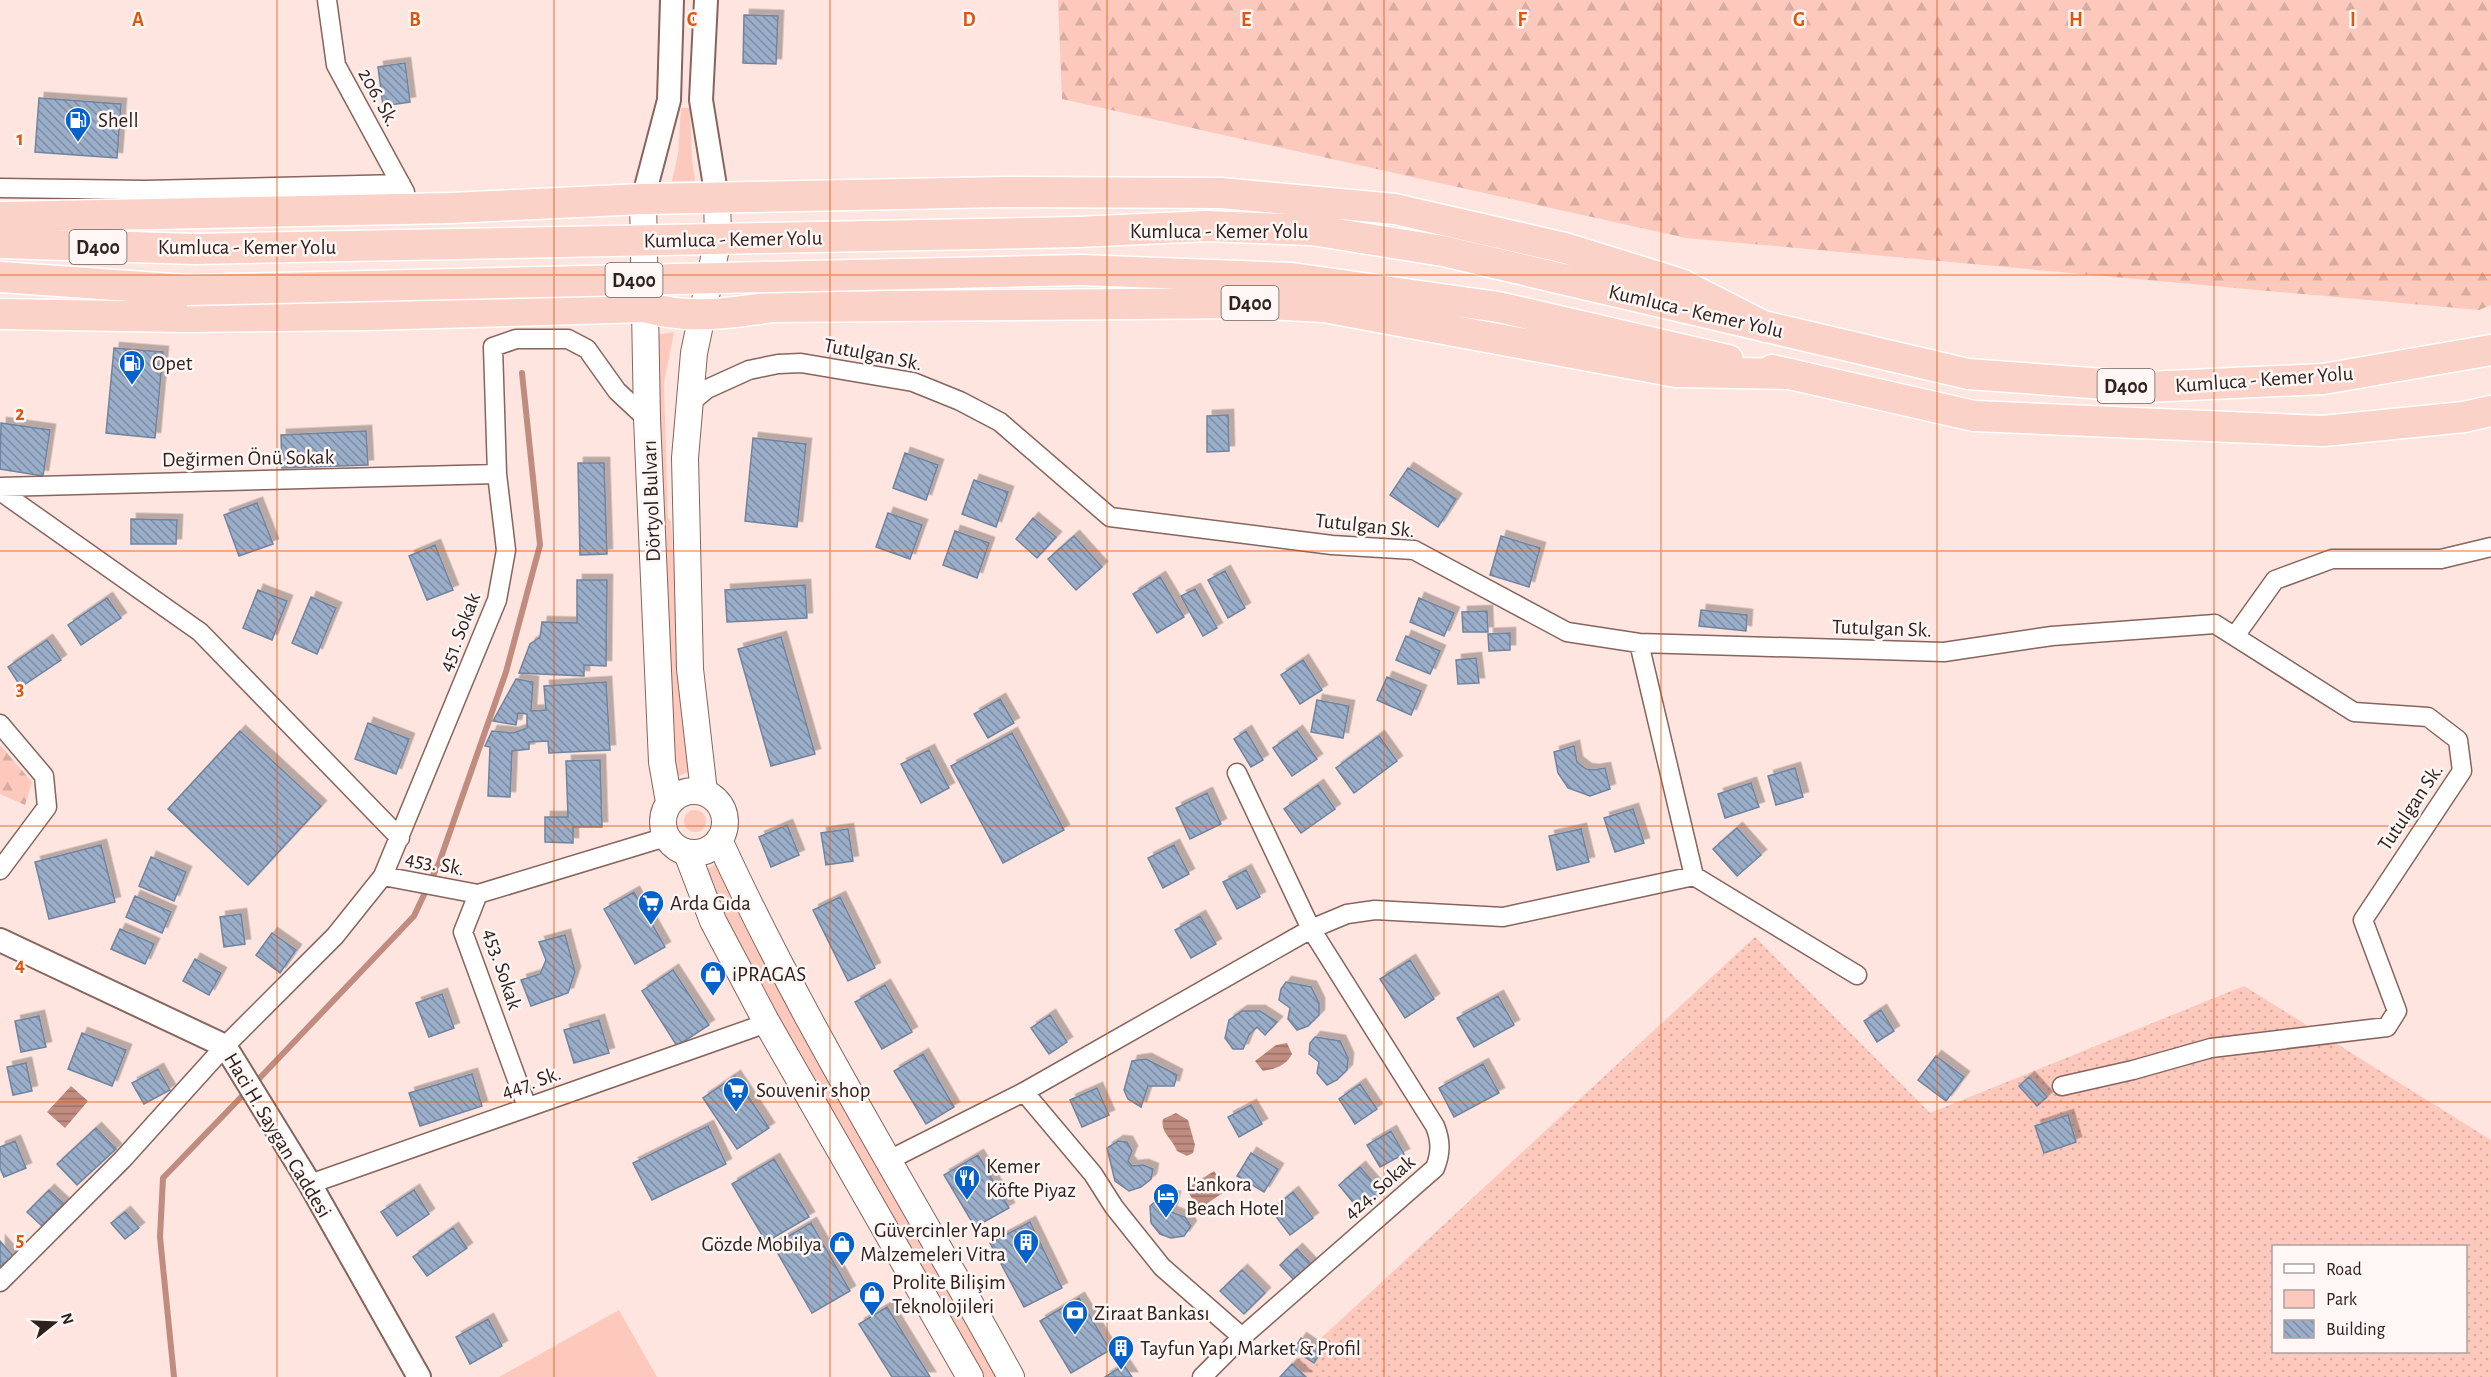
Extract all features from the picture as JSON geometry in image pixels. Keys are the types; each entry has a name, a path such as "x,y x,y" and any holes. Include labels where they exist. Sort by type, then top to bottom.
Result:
{"highway":[{"path":"0,217 407,196 643,199 1003,192 1221,193 1395,208 1565,248 1681,284 1765,327"},
{"name":"Kumluca - Kemer Yolu","path":"0,243 195,249 1078,232 1206,226 1312,230 1443,251 1968,374 2146,387 2323,379 2491,350"},
{"name":"Kumluca - Kemer Yolu","path":"0,277 187,290 1080,270 1292,278 1498,307 1974,416 2323,431 2464,417 2491,411"},
{"name":"Kumluca - Kemer Yolu","path":"0,314 184,317 346,316 645,307 668,314 703,316 773,307 1118,303 1271,304 1324,307 1676,372 1791,375"}],"main road":[{"name":"Dörtyol Bulvarı","path":"704,792 690,669 684,458 694,353 718,239 717,198"},
{"name":"Dörtyol Bulvarı","path":"643,199 647,419 662,762 669,802"},
{"path":"685,791 704,792 716,799 723,811 725,826 720,840 705,851 687,853 675,847 666,837 662,819 669,802 685,791"},
{"path":"720,840 800,1005 1011,1377"},
{"path":"687,853 713,921 767,1023 970,1377"}],"street":[{"name":"206. Sk.","path":"327,0 336,65 407,196"},
{"path":"643,199 669,100 672,0"},
{"path":"706,0 701,100 717,198"},
{"path":"669,100 701,100"},
{"path":"0,188 407,196"},
{"name":"451. Sokak","path":"0,1281 123,1159 225,1046 335,936 383,876 497,600 506,550 497,474 493,346 516,339 568,339 587,349 618,391 647,419"},
{"name":"Tutulgan Sk.","path":"690,403 707,389 749,370 778,364 801,363 913,382 960,401 1000,422 1110,517 1332,545 1414,550 1567,632 1639,643 1944,652 2052,636 2215,624 2354,712 2428,717 2458,740 2462,771 2439,802 2363,920 2397,1011 2387,1027 2211,1048 2133,1070 2062,1086"},
{"name":"Değirmen Önü Sokak","path":"0,489 497,474"},
{"path":"0,489 200,632 400,838"},
{"path":"2235,636 2275,580 2332,559 2441,559 2491,547"},
{"path":"1639,643 1694,876"},
{"path":"0,724 44,776 47,807 0,870"},
{"name":"424. Sokak","path":"1202,1377 1242,1337 1435,1168 1440,1145 1435,1126 1311,929 1237,772"},
{"path":"478,894 666,837"},
{"name":"453. Sk.","path":"383,876 478,894"},
{"path":"889,1160 1024,1092 1311,929 1347,914 1375,910 1503,916 1694,876 1857,975"},
{"name":"453. Sokak","path":"478,894 463,932 527,1107"},
{"name":"Haci H. Saygan Caddesi","path":"0,940 225,1046 310,1184 419,1377"},
{"name":"447. Sk.","path":"310,1184 767,1023"},
{"path":"1024,1092 1093,1173 1114,1207 1162,1267 1242,1337"}],"green space":[{"path":"1058,0 2491,0 2491,305 2479,310 1686,238 1062,99"},
{"path":"681,108 690,108 695,181 672,181 678,154"},
{"path":"674,332 664,383 668,518 671,522 683,714 694,770 678,776 668,706 656,335"},
{"path":"0,745 32,782 25,805 0,794"},
{"path":"691,810 699,810 706,817 706,825 699,832 691,832 684,825 684,817"},
{"path":"720,862 754,942 771,975 1003,1377 984,1377 779,1020 724,914 706,869"},
{"path":"1755,937 1930,1113 2244,986 2491,1140 2491,1377 1279,1377"},
{"path":"619,1310 657,1377 499,1377"}],"shaded area":[{"path":"1287,1043 1292,1054 1290,1058 1280,1066 1263,1071 1255,1061 1276,1045"},
{"path":"71,1086 88,1101 65,1128 47,1112"},
{"path":"1176,1113 1188,1120 1195,1145 1193,1153 1187,1156 1177,1151 1163,1128 1163,1119"},
{"path":"1214,1171 1227,1190 1199,1209 1186,1189"}],"building":[{"path":"744,15 778,16 776,64 743,63"},
{"path":"405,63 410,102 383,106 378,67"},
{"path":"39,98 121,104 117,158 35,152"},
{"path":"114,348 163,352 155,438 106,433"},
{"path":"1228,415 1229,451 1207,452 1207,416"},
{"path":"1,423 50,430 43,476 0,469"},
{"path":"366,431 368,465 282,468 281,435"},
{"path":"753,438 806,444 797,527 745,521"},
{"path":"905,453 938,465 926,500 893,488"},
{"path":"578,463 604,463 607,554 580,555"},
{"path":"1408,468 1456,499 1438,527 1390,495"},
{"path":"974,480 1008,492 996,527 962,514"},
{"path":"257,503 273,544 239,556 224,515"},
{"path":"888,513 922,525 910,559 876,547"},
{"path":"1033,518 1056,537 1037,558 1016,539"},
{"path":"131,519 177,520 176,544 131,544"},
{"path":"955,531 989,543 977,578 943,565"},
{"path":"1074,536 1102,567 1076,590 1048,559"},
{"path":"1501,536 1540,548 1529,587 1490,575"},
{"path":"435,545 453,590 427,600 409,556"},
{"path":"1225,571 1245,608 1228,618 1208,580"},
{"path":"1160,577 1184,617 1157,633 1133,594"},
{"path":"577,580 607,580 606,666 584,665 584,676 519,673 530,644 540,637 542,622 577,623"},
{"path":"805,585 807,618 727,622 725,590"},
{"path":"1195,589 1217,628 1203,636 1181,596"},
{"path":"258,590 287,601 272,640 243,628"},
{"path":"311,597 336,608 317,654 292,643"},
{"path":"107,598 121,618 81,645 68,625"},
{"path":"1419,598 1454,613 1444,636 1410,622"},
{"path":"1701,610 1747,615 1746,631 1699,626"},
{"path":"1487,611 1488,632 1463,632 1462,612"},
{"path":"1510,633 1510,650 1489,651 1488,634"},
{"path":"1406,636 1440,651 1430,674 1396,660"},
{"path":"781,637 815,754 771,766 738,649"},
{"path":"47,640 61,660 21,687 8,667"},
{"path":"1476,658 1479,683 1458,684 1456,660"},
{"path":"1303,660 1322,690 1300,704 1281,675"},
{"path":"1387,677 1421,691 1411,715 1377,700"},
{"path":"516,679 533,682 531,711 546,710 544,686 606,682 610,750 549,753 548,741 529,742 529,749 512,751 510,797 488,796 490,747 485,746 492,731 513,733 527,728 527,714 518,713 516,725 493,721"},
{"path":"1000,699 1014,723 988,738 974,714"},
{"path":"1317,700 1349,706 1343,738 1311,732"},
{"path":"368,723 409,739 396,774 355,759"},
{"path":"240,731 321,806 248,885 168,809"},
{"path":"1246,731 1263,760 1251,767 1234,739"},
{"path":"1297,731 1317,759 1292,776 1273,748"},
{"path":"1012,733 1064,830 1003,863 951,766"},
{"path":"1379,736 1397,761 1354,793 1336,768"},
{"path":"1574,746 1577,762 1586,769 1605,768 1610,789 1590,796 1568,788 1558,773 1554,752"},
{"path":"929,750 949,788 921,803 901,764"},
{"path":"600,760 602,827 573,827 573,843 545,842 545,817 568,817 566,761"},
{"path":"1795,768 1803,797 1776,805 1768,776"},
{"path":"1751,783 1759,807 1725,818 1718,794"},
{"path":"1318,785 1335,809 1301,833 1284,809"},
{"path":"1207,793 1221,824 1190,839 1176,808"},
{"path":"1633,809 1644,843 1615,852 1604,818"},
{"path":"787,825 799,855 771,867 759,837"},
{"path":"1737,828 1761,855 1737,876 1713,849"},
{"path":"848,829 853,861 826,865 821,833"},
{"path":"1581,829 1589,862 1557,870 1549,836"},
{"path":"101,845 115,902 49,919 35,862"},
{"path":"1174,845 1189,874 1163,888 1148,858"},
{"path":"151,857 186,872 174,901 139,886"},
{"path":"1246,870 1260,897 1237,909 1223,882"},
{"path":"634,892 665,947 635,964 604,909"},
{"path":"135,896 171,912 162,933 126,917"},
{"path":"840,897 875,968 848,981 813,910"},
{"path":"241,914 245,944 224,947 220,917"},
{"path":"1200,916 1216,944 1191,958 1175,930"},
{"path":"120,929 154,944 145,964 111,949"},
{"path":"272,933 296,950 280,973 256,955"},
{"path":"565,935 575,972 568,993 531,1006 521,980 540,974 546,960 539,942"},
{"path":"195,959 221,973 209,995 183,981"},
{"path":"1410,960 1434,999 1405,1018 1380,979"},
{"path":"673,970 709,1025 677,1046 642,991"},
{"path":"1286,982 1311,987 1319,1003 1319,1015 1308,1026 1297,1030 1288,1019 1290,1008 1279,1000 1281,989"},
{"path":"885,985 912,1032 882,1049 855,1002"},
{"path":"442,994 454,1028 429,1037 416,1003"},
{"path":"1498,996 1514,1025 1474,1047 1457,1018"},
{"path":"1881,1010 1894,1031 1877,1042 1864,1021"},
{"path":"1242,1011 1260,1011 1277,1022 1265,1035 1257,1027 1249,1035 1243,1049 1233,1049 1225,1038 1229,1020"},
{"path":"1050,1015 1067,1042 1049,1054 1031,1028"},
{"path":"39,1016 46,1047 21,1052 15,1021"},
{"path":"599,1020 609,1053 574,1063 564,1030"},
{"path":"82,1033 126,1050 112,1086 68,1069"},
{"path":"1315,1037 1340,1041 1348,1058 1347,1070 1337,1080 1327,1085 1317,1073 1319,1062 1309,1054 1310,1043"},
{"path":"923,1054 954,1107 926,1124 894,1071"},
{"path":"1936,1056 1964,1077 1946,1101 1918,1080"},
{"path":"1146,1059 1177,1075 1174,1086 1148,1086 1141,1107 1128,1099 1124,1090 1132,1061"},
{"path":"26,1063 32,1091 13,1095 7,1067"},
{"path":"1483,1064 1499,1093 1454,1117 1439,1088"},
{"path":"158,1069 170,1090 144,1104 132,1083"},
{"path":"472,1074 482,1106 420,1126 409,1093"},
{"name":"Souvenir shop","path":"735,1076 769,1128 737,1149 703,1098"},
{"path":"2029,1077 2047,1097 2037,1106 2019,1086"},
{"path":"1360,1084 1377,1109 1355,1124 1339,1099"},
{"path":"1097,1088 1109,1115 1082,1127 1070,1100"},
{"path":"1251,1105 1262,1124 1239,1137 1228,1117"},
{"path":"2068,1115 2076,1142 2044,1153 2035,1126"},
{"path":"708,1126 726,1164 652,1200 633,1163"},
{"path":"96,1128 116,1149 77,1185 57,1164"},
{"path":"1391,1131 1404,1154 1380,1167 1367,1145"},
{"path":"15,1141 26,1168 4,1177 0,1168 0,1147"},
{"path":"1118,1141 1127,1142 1132,1151 1128,1161 1132,1166 1143,1165 1153,1169 1151,1179 1141,1187 1129,1191 1115,1181 1107,1148"},
{"path":"1251,1153 1278,1169 1264,1192 1237,1176"},
{"path":"978,1155 1009,1208 975,1227 944,1175"},
{"path":"774,1159 809,1217 766,1242 732,1184"},
{"path":"1360,1167 1382,1193 1360,1211 1339,1185"},
{"path":"49,1190 64,1204 42,1226 27,1212"},
{"path":"414,1190 429,1214 397,1236 381,1212"},
{"path":"1293,1192 1313,1218 1290,1235 1271,1210"},
{"path":"1164,1194 1175,1197 1171,1212 1185,1217 1191,1226 1184,1236 1171,1238 1160,1234 1151,1223 1150,1206"},
{"path":"125,1212 139,1228 125,1239 111,1223"},
{"name":"Güvercinler Yapı Malzemeleri Vitra","path":"1030,1222 1062,1288 1024,1307 990,1243"},
{"path":"811,1223 850,1291 812,1313 773,1245"},
{"path":"453,1228 467,1248 427,1276 413,1257"},
{"path":"0,1241 13,1256 0,1267"},
{"path":"1297,1249 1312,1265 1295,1281 1280,1265"},
{"path":"1242,1270 1265,1293 1244,1314 1220,1291"},
{"path":"1079,1298 1110,1350 1071,1373 1040,1321"},
{"path":"887,1307 930,1377 892,1377 859,1324"},
{"path":"488,1319 502,1346 470,1364 456,1337"},
{"path":"1301,1338 1321,1352 1314,1363 1294,1350"},
{"path":"1292,1364 1306,1377 1280,1377"},
{"name":"Tayfun Yapı Market & Profil","path":"1124,1365 1132,1377 1105,1377"}],"waterway":[{"path":"254,1084 414,916 439,863 506,672 540,545 522,373"},
{"path":"174,1377 160,1237 163,1178 247,1091"}],"place":[{"name":"Shell","path":"78,143"},
{"name":"Opet","path":"132,386"},
{"name":"Arda Gıda","path":"651,926"},
{"name":"iPRAGAS","path":"713,997"},
{"name":"Souvenir shop","path":"736,1113"},
{"name":"Kemer Köfte Piyaz","path":"967,1201"},
{"name":"L'ankora Beach Hotel","path":"1166,1219"},
{"name":"Güvercinler Yapı Malzemeleri Vitra","path":"1026,1265"},
{"name":"Gözde Mobilya","path":"842,1267"},
{"name":"Prolite Bilişim Teknolojileri","path":"872,1317"},
{"name":"Ziraat Bankası","path":"1075,1336"},
{"name":"Tayfun Yapı Market & Profil","path":"1121,1371"}]}
